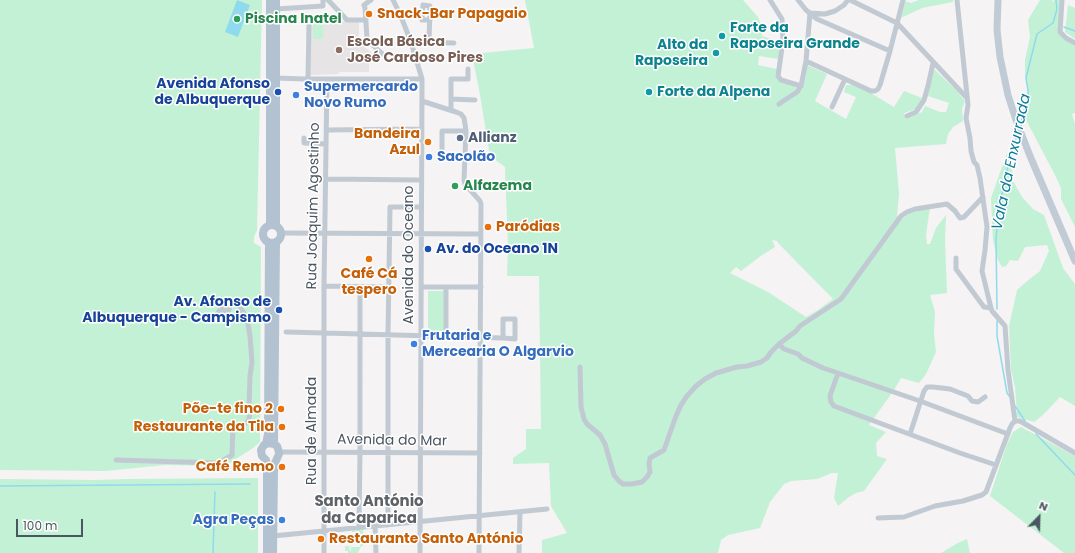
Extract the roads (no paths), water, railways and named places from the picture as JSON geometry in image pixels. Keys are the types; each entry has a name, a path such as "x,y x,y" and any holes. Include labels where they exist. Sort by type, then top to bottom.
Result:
{"main road":[{"path":"270,0 273,226"},
{"path":"273,226 276,0"},
{"path":"998,0 1000,57 1008,95 1024,142 1075,261"},
{"path":"273,226 278,228 281,234 279,241 273,243 264,240 262,235 264,229 273,226"},
{"path":"270,444 268,434 273,243"},
{"path":"267,553 267,465 266,460 262,456 261,450 270,444 277,446 278,454 274,468 273,553"},
{"path":"266,460 273,460 278,454"}],"street":[{"path":"276,9 323,6 323,0"},
{"path":"328,0 347,20 366,20"},
{"path":"359,0 364,5 368,41 385,56"},
{"path":"364,5 371,0"},
{"name":"Avenida do Oceano","path":"393,0 411,42 422,79 420,553"},
{"path":"770,0 782,19 784,41 778,76 781,80 801,86"},
{"path":"798,0 806,10 817,19 890,50"},
{"path":"810,13 825,14 844,6 849,0 898,23 967,98"},
{"path":"806,61 875,91 880,85 903,0"},
{"path":"957,0 968,105 966,118 971,151 974,162 977,165 980,178 988,226 982,271 992,311 1005,326 1008,370 1016,421"},
{"path":"1062,0 1060,32 1066,38 1075,43"},
{"path":"423,3 430,6 429,43"},
{"path":"779,104 797,92 801,86 806,61 810,13"},
{"path":"308,80 309,24"},
{"path":"411,42 454,43"},
{"path":"907,116 916,112 924,100 934,63"},
{"path":"451,110 451,79 468,79 468,69"},
{"path":"276,78 308,80 422,79"},
{"path":"832,106 845,79"},
{"name":"Rua Joaquim Agostinho","path":"324,333 327,80"},
{"path":"451,99 475,100"},
{"path":"422,101 461,114 464,118 466,131 464,180 465,184 480,200 481,338 479,553"},
{"path":"327,130 422,129"},
{"path":"442,159 442,131 466,131"},
{"path":"304,138 304,143 326,144"},
{"path":"327,179 421,180"},
{"path":"580,367 581,407 584,419 587,424 600,435 605,444 614,475 623,484 642,482 647,478 650,472 650,458 664,450 681,405 696,386 716,373 737,367 747,366 767,358 779,344 800,326 841,299 901,216 915,209 947,204 960,218 964,217 983,197"},
{"path":"388,525 390,207 421,207"},
{"path":"281,234 480,234"},
{"path":"956,258 956,269 984,307 991,308"},
{"path":"324,286 389,287"},
{"path":"359,527 360,287"},
{"path":"422,287 481,287"},
{"path":"446,287 446,337"},
{"path":"116,460 219,462 232,455 233,425 248,422 250,414 250,376 252,362 248,318 239,306 238,299 218,311 215,319"},
{"path":"286,332 481,338 503,338 515,338 515,319 503,319 503,338"},
{"name":"Rua de Almada","path":"324,333 324,553"},
{"path":"779,344 784,349 798,354 809,362 823,368 1008,434"},
{"path":"838,373 830,396 831,402 834,406 996,465"},
{"path":"910,434 924,391 927,388 933,386 950,389 968,396 972,401 978,402 985,397"},
{"path":"878,518 904,518 935,506 963,501 982,495 986,492 1012,424 1016,421"},
{"path":"1016,421 1020,421 1075,453"},
{"name":"Avenida do Mar","path":"278,454 323,452 480,453"},
{"path":"273,536 547,509"},
{"path":"519,553 520,512"},
{"path":"375,526 376,553"}],"water":[{"name":"Piscina Inatel","path":"237,0 250,5 238,37 225,32"}],"waterway":[{"name":"Vala da Enxurrada","path":"1021,123 1028,96 1026,78 1037,34 1053,23 1057,9 1056,0"},
{"path":"1064,27 1075,31"},
{"name":"Vala da Enxurrada","path":"997,309 996,238 999,208 1008,166 1018,132"},
{"name":"Vala da Enxurrada","path":"997,321 997,336 1007,393 1010,397"},
{"name":"Vala da Enxurrada","path":"1015,406 1025,421"},
{"name":"Vala da Enxurrada","path":"1036,434 1075,475"},
{"path":"0,486 250,484"},
{"path":"213,553 215,492"}],"place":[{"name":"Snack-Bar Papagaio","path":"369,14"},
{"name":"Piscina Inatel","path":"237,19"},
{"name":"Forte da Raposeira Grande","path":"722,36"},
{"name":"Escola Básica José Cardoso Pires","path":"339,50"},
{"name":"Alto da Raposeira","path":"716,53"},
{"name":"Avenida Afonso de Albuquerque","path":"278,92"},
{"name":"Forte da Alpena","path":"649,92"},
{"name":"Supermercardo Novo Rumo","path":"296,95"},
{"name":"Allianz","path":"460,138"},
{"name":"Bandeira Azul","path":"428,142"},
{"name":"Sacolão","path":"429,157"},
{"name":"Alfazema","path":"455,186"},
{"name":"Paródias","path":"488,227"},
{"name":"Av. do Oceano 1N","path":"428,249"},
{"name":"Café Cá tespero","path":"369,259"},
{"name":"Av. Afonso de Albuquerque - Campismo","path":"279,310"},
{"name":"Frutaria e Mercearia O Algarvio","path":"414,344"},
{"name":"Põe-te fino 2","path":"281,409"},
{"name":"Restaurante da Tila","path":"282,427"},
{"name":"Café Remo","path":"282,467"},
{"name":"Agra Peças","path":"282,520"},
{"name":"Restaurante Santo António","path":"321,539"}],"district":[{"name":"Santo António da Caparica","path":"369,510"}]}
